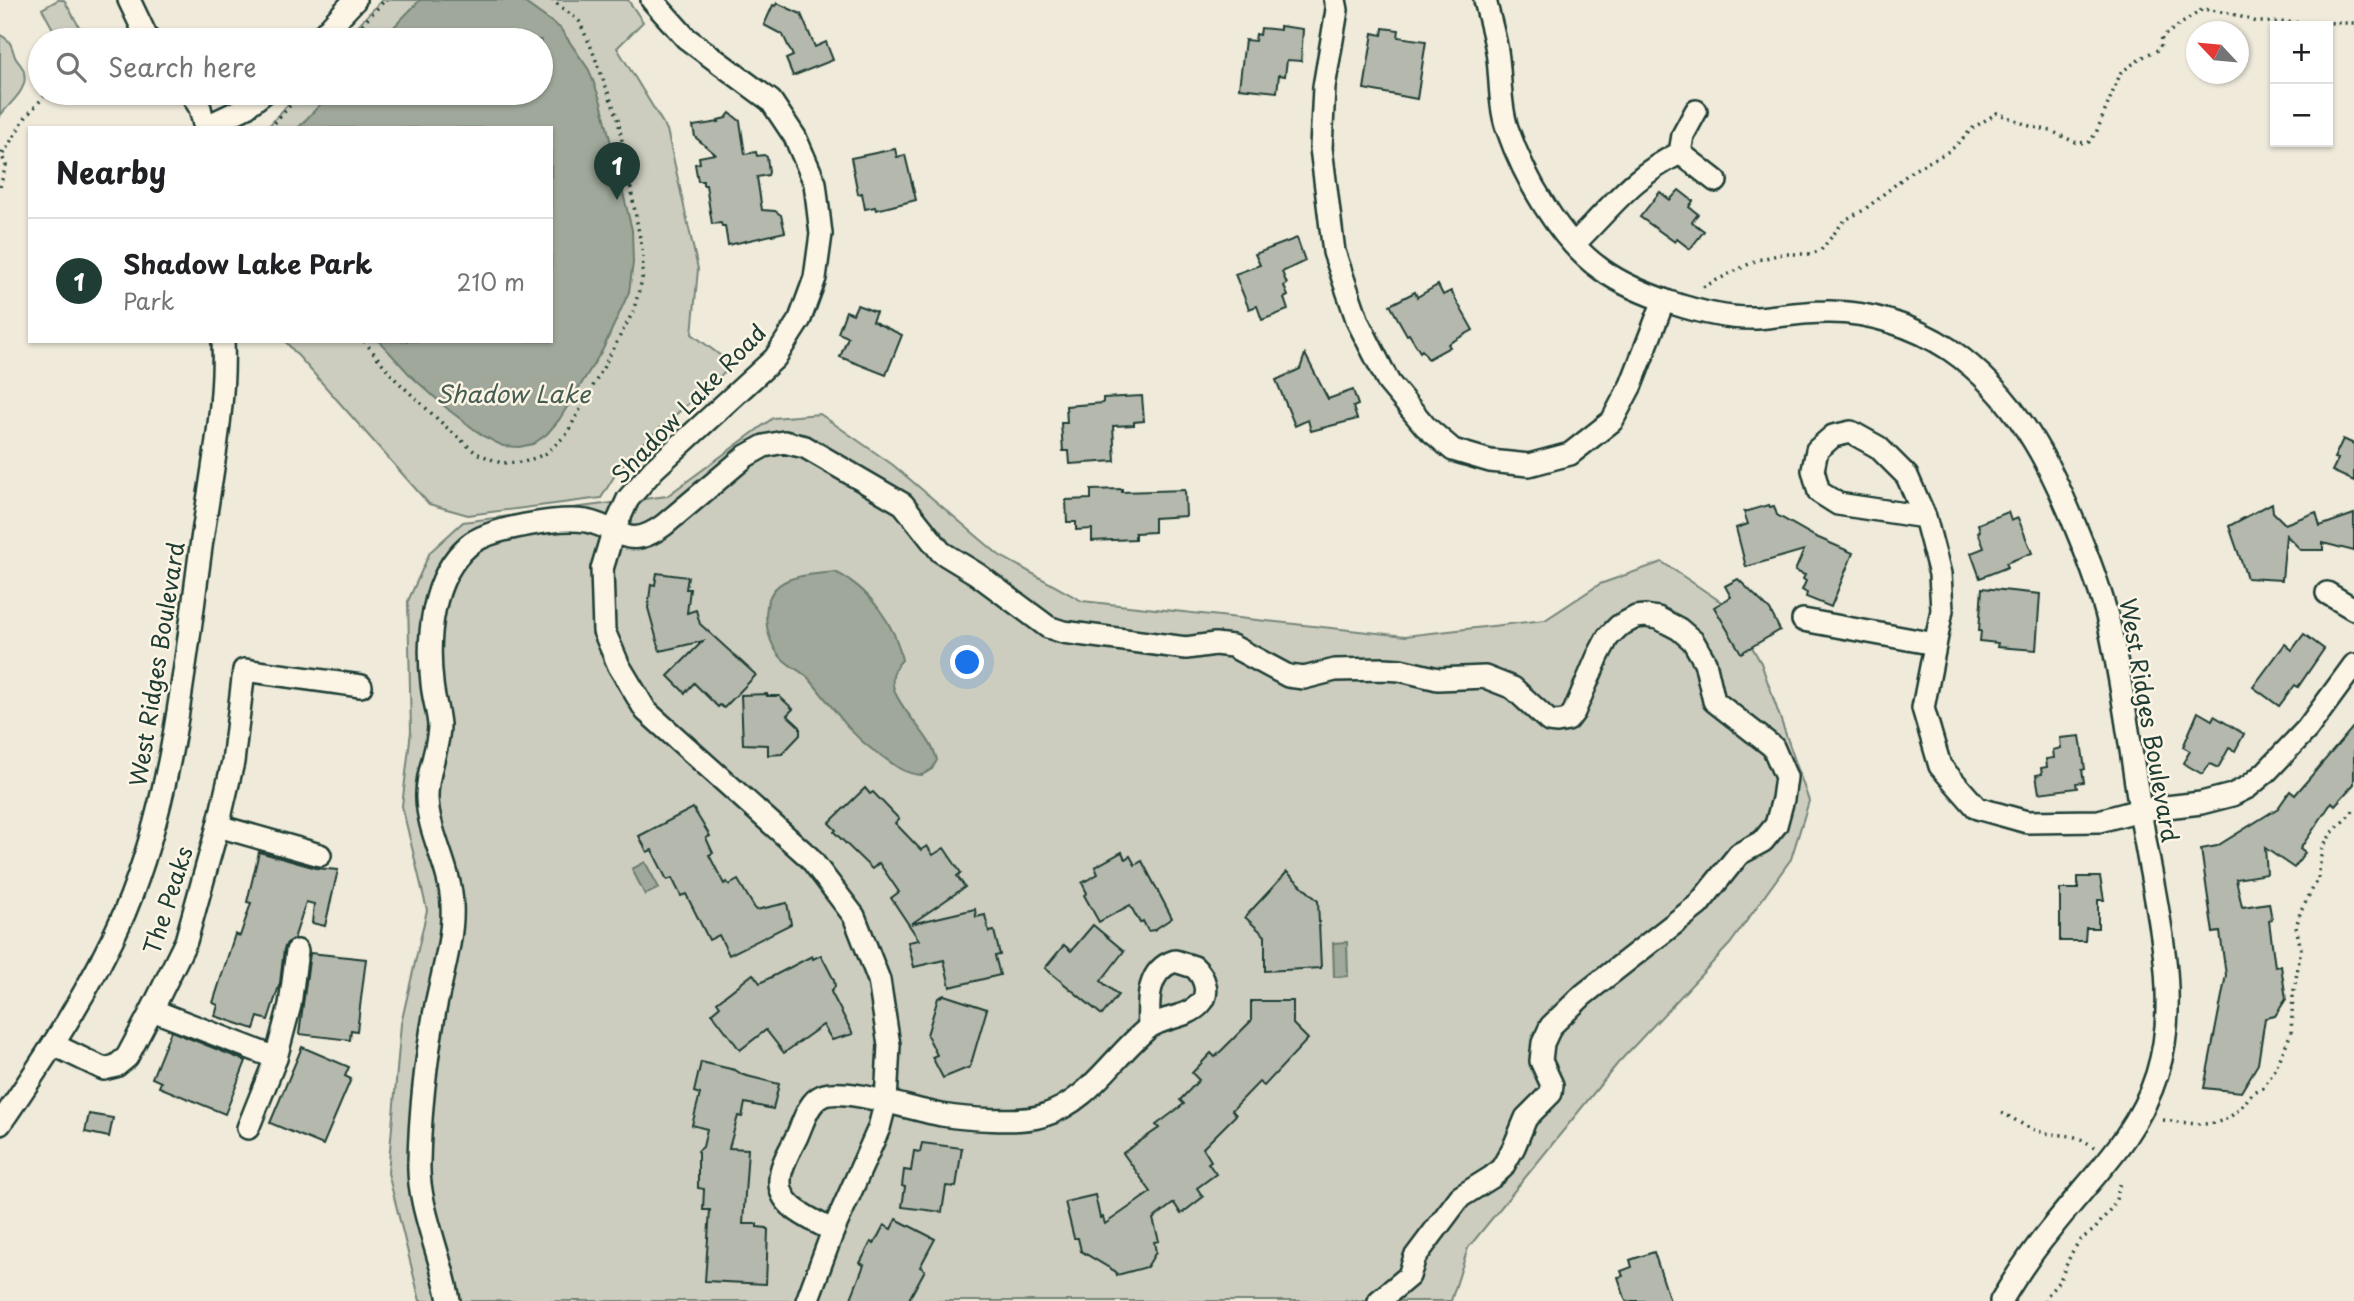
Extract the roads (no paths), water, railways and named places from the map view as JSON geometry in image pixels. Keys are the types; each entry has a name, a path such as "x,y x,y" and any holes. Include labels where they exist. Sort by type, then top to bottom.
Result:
{"street":[{"path":"129,0 142,28"},
{"path":"329,28 355,0"},
{"name":"Shadow Lake Road","path":"652,0 686,38 771,101 795,137 815,183 821,234 815,278 800,319 775,358 654,469 628,499 613,532 602,569 604,631 619,666 646,712 810,859 854,916 879,981 889,1045 886,1101 879,1128 833,1231 807,1301"},
{"path":"1335,0 1337,10 1324,87 1321,148 1334,252 1358,322 1389,383 1425,426 1453,450 1490,461 1529,465 1570,454 1612,421 1631,385 1664,300"},
{"name":"West Ridges Boulevard","path":"1485,0 1497,49 1505,124 1535,193 1574,244 1597,267 1620,282 1664,300 1737,318 1830,312 1877,318 1905,327 1945,347 1966,362 2004,398 2033,438 2051,469 2100,593 2114,649 2163,951 2168,1013 2164,1043 2150,1095 2124,1142 2050,1230 2001,1301"},
{"path":"198,105 205,126"},
{"path":"207,126 248,105"},
{"path":"1681,153 1683,135 1696,111"},
{"path":"1574,244 1627,187 1655,166 1681,153"},
{"path":"1681,153 1716,181"},
{"name":"West Ridges Boulevard","path":"0,1124 54,1045 101,961 124,913 158,814 180,702 219,413 223,343"},
{"path":"1925,517 1838,504 1819,492 1813,470 1817,450 1833,436 1851,432 1878,447 1907,476 1925,517 1940,574 1942,610 1923,708 1940,766 1977,808 2027,822 2099,821 2140,810 2209,801 2248,787 2307,729 2354,665"},
{"path":"449,1301 422,1194 419,1165 428,1048 452,918 450,887 427,798 439,724 432,682 431,642 433,615 439,592 447,573 466,548 481,538 533,523 586,521 636,539 653,533 746,456 764,446 784,442 805,447 903,504 941,552 1048,627 1079,636 1186,648 1215,644 1232,646 1288,676 1304,678 1335,670 1384,669 1400,670 1438,680 1485,677 1513,688 1541,715 1549,721 1557,722 1567,720 1574,712 1608,637 1619,626 1636,617 1658,618 1679,629 1693,641 1704,662 1714,701 1773,747 1786,777 1776,825 1763,841 1739,854 1698,905 1583,995 1551,1026 1543,1043 1541,1061 1552,1085 1551,1093 1526,1118 1502,1168 1460,1196 1415,1257 1409,1276 1379,1301"},
{"path":"2328,593 2354,609"},
{"path":"1803,620 1935,643"},
{"name":"The Peaks","path":"54,1045 104,1069 116,1066 127,1057 152,1010 186,941 218,826 233,762 244,670 361,686"},
{"path":"218,826 320,855"},
{"path":"248,1128 276,1058 289,1005 297,951"},
{"path":"152,1010 276,1058"},
{"path":"833,1231 790,1206 779,1192 780,1175 810,1106 821,1096 837,1094 886,1101 941,1115 998,1119 1042,1117 1074,1101 1099,1080 1149,1027"}],"water":[{"name":"Shadow Lake","path":"420,0 521,0 560,28 589,70 601,102 632,230 633,263 629,292 603,349 559,420 547,434 533,444 503,446 483,436 411,376 381,343 553,343 553,126 300,126 320,105 553,105 553,28 393,28"},
{"path":"835,572 859,587 869,597 879,608 894,634 902,660 894,672 893,684 897,696 924,734 937,760 932,769 922,775 900,768 869,747 843,721 808,677 786,662 773,645 766,614 768,603 778,586 799,576"},
{"path":"645,862 659,888 645,895 632,869"},
{"path":"1347,942 1348,976 1334,977 1333,943"}],"place":[{"name":"Shadow Lake Park","path":"617,200"}]}
